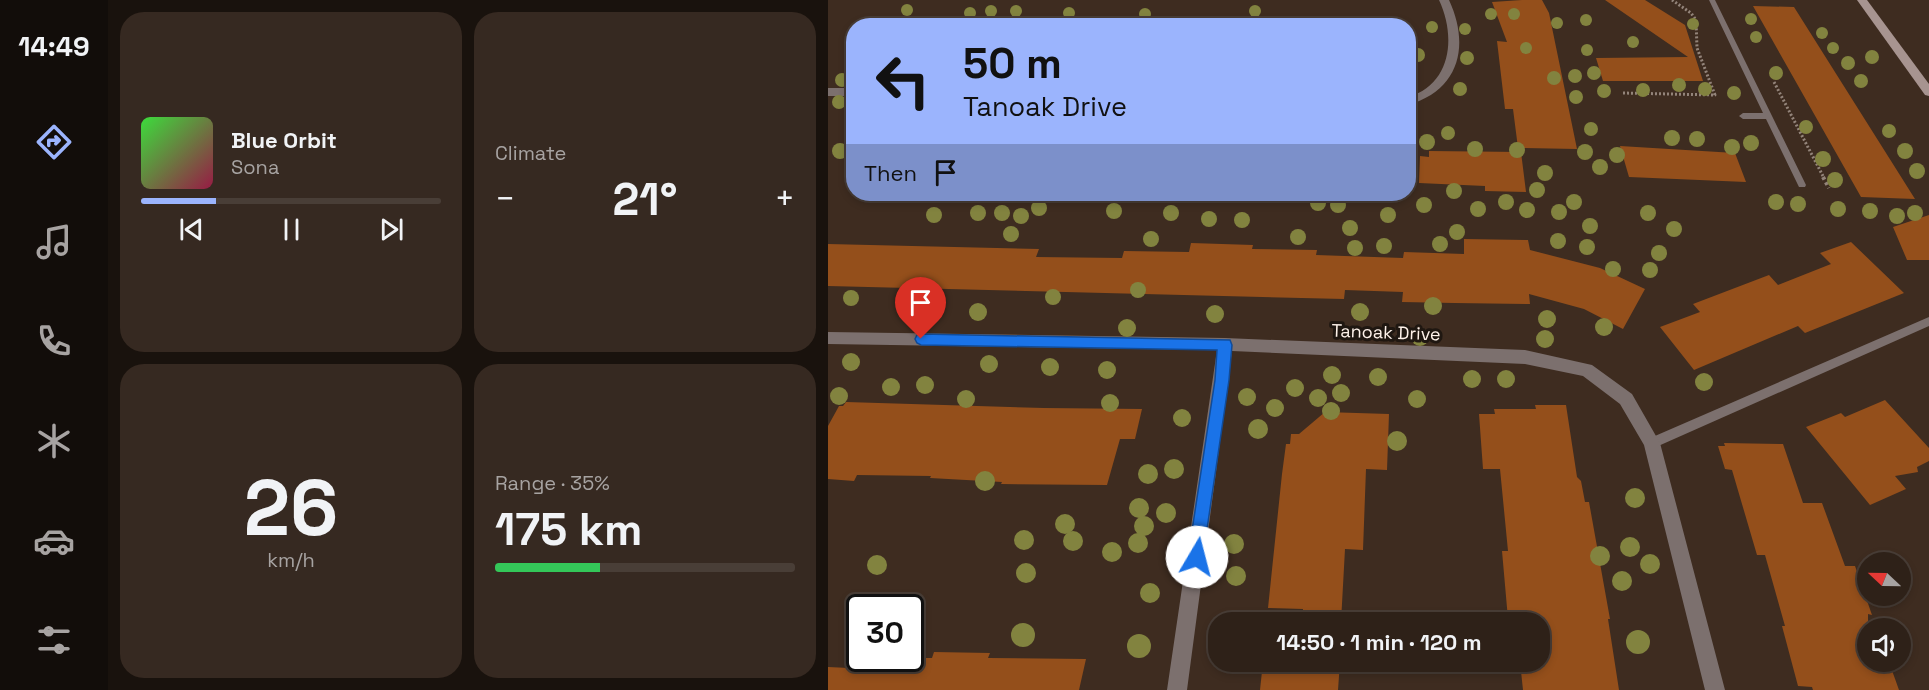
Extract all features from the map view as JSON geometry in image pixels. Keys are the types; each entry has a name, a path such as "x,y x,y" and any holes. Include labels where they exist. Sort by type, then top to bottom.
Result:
{"main road":[{"path":"1862,0 1929,92"}],"street":[{"path":"1416,98 1441,86 1449,71 1455,40 1449,7 1444,0"},
{"path":"828,92 846,92"},
{"name":"Tanoak Drive","path":"828,338 1225,345 1525,357 1587,370 1626,399 1652,443 1715,690"},
{"path":"1177,690 1222,380 1225,345"}],"lane":[{"path":"1712,0 1802,185"},
{"path":"1743,116 1768,116"},
{"path":"1652,443 1929,321"}],"path":[{"path":"1623,93 1715,95 1697,48 1696,20 1691,13 1672,0"},
{"path":"1769,73 1829,188"}],"building":[{"path":"1542,0 1549,13 1577,149 1518,148 1513,109 1505,109 1497,41 1507,42 1492,2"},
{"path":"1605,0 1645,0 1685,25 1703,81 1603,81 1596,58 1688,57"},
{"path":"1753,6 1794,7 1915,199 1861,197"},
{"path":"1620,146 1735,153 1746,182 1629,177"},
{"path":"1429,151 1521,152 1526,192 1485,191 1485,186 1419,183 1420,156 1429,157"},
{"path":"1929,215 1929,260 1907,260 1893,227"},
{"path":"1464,239 1528,240 1530,250 1600,268 1645,289 1623,329 1584,309 1529,294 1530,304 1402,302 1403,292 1345,290 1344,299 828,286 828,244 1039,249 1036,257 1122,258 1124,251 1189,252 1191,243 1253,245 1252,249 1317,250 1316,255 1403,258 1404,252 1464,254"},
{"path":"1851,242 1904,293 1805,333 1798,326 1694,370 1660,327 1700,312 1693,304 1769,275 1778,285 1831,264 1820,253"},
{"path":"1885,400 1929,448 1929,461 1917,467 1918,472 1895,476 1906,489 1870,505 1806,427 1841,413 1845,417"},
{"path":"846,402 1142,409 1135,439 1120,439 1107,485 1001,484 1002,482 930,478 931,476 857,475 854,481 828,479 828,426 839,406 843,406"},
{"path":"1535,405 1566,405 1577,477 1581,481 1585,502 1589,502 1610,619 1608,619 1619,690 1523,690 1521,672 1550,672 1550,612 1507,612 1502,551 1508,551 1500,469 1483,469 1479,414 1495,414 1494,409 1536,409"},
{"path":"1325,412 1389,414 1387,470 1366,469 1363,550 1345,549 1342,612 1303,612 1303,609 1268,608 1286,444 1290,444 1291,434 1299,434"},
{"path":"1724,443 1783,444 1803,503 1822,503 1845,566 1855,566 1857,572 1857,606 1869,606 1872,615 1868,614 1868,618 1857,618 1857,672 1893,672 1899,690 1813,690 1812,687 1798,686 1782,626 1785,626 1765,555 1757,555 1732,470 1725,469 1718,446 1725,446"},
{"path":"934,652 990,653 988,658 1086,659 1079,690 828,690 828,667 846,668 846,672 924,672 924,658 932,658"},
{"path":"1262,672 1339,672 1338,690 1260,690"}],"route":[{"path":"921,339 1225,345 1197,557"}]}
